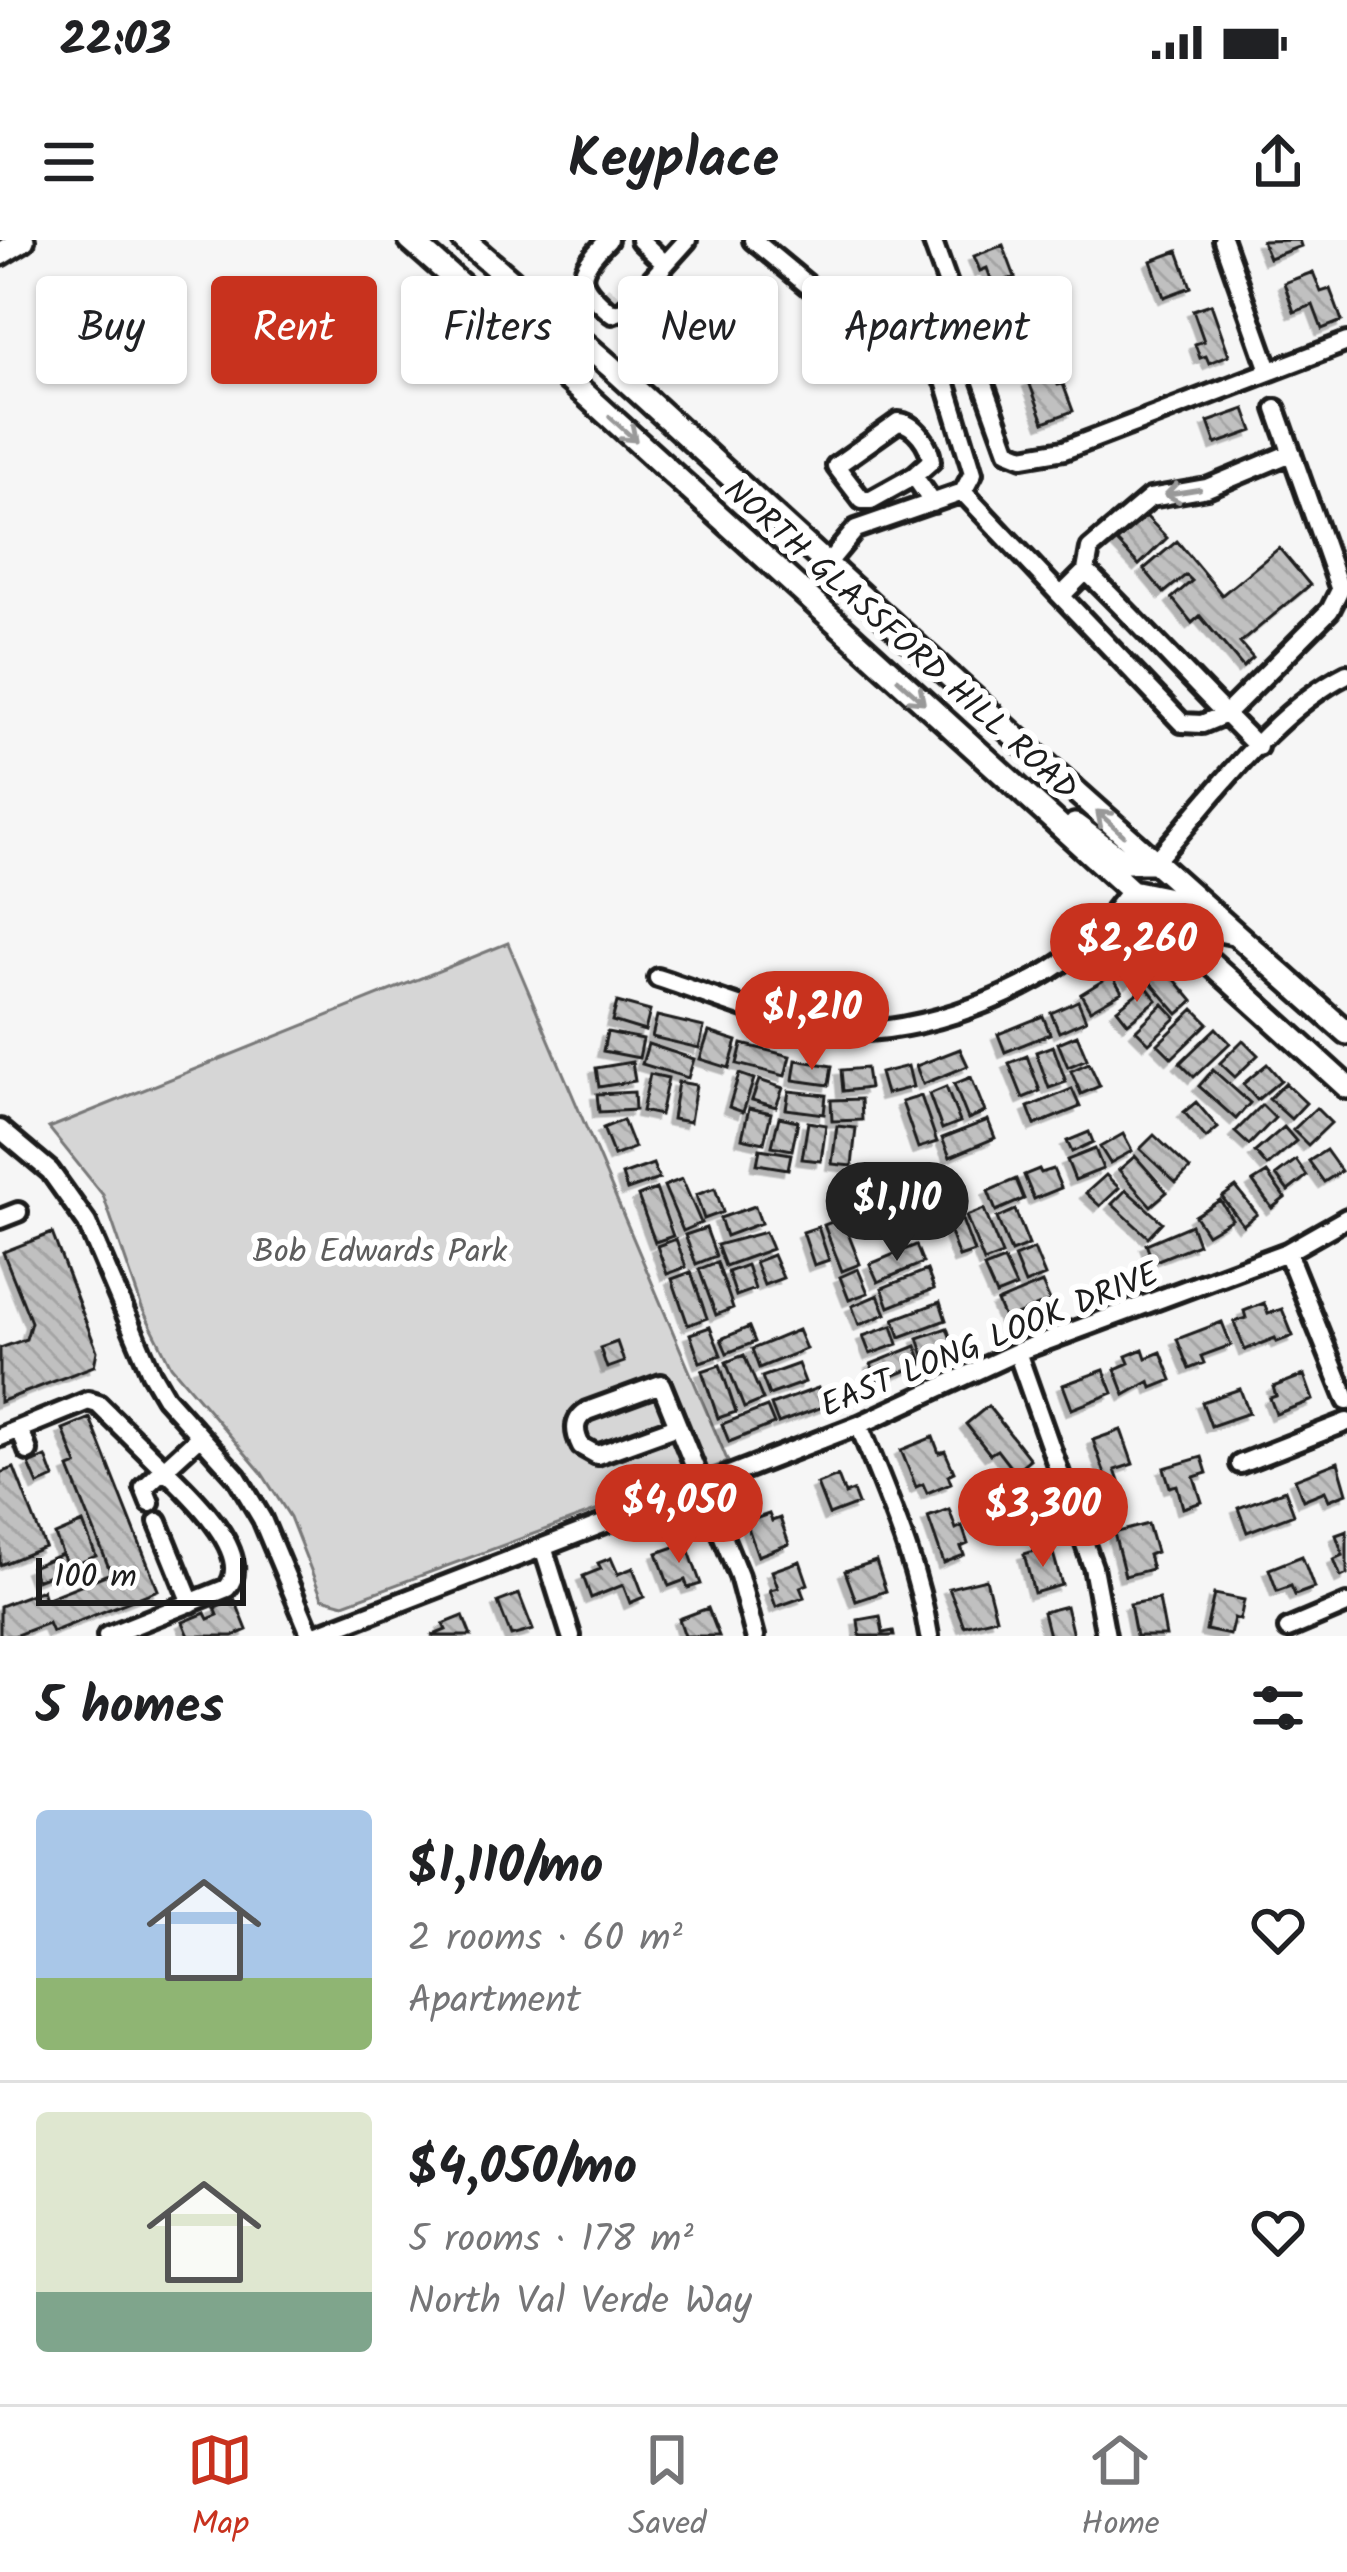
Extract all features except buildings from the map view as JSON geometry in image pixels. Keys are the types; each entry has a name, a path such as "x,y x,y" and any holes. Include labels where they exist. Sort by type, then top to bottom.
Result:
{"main road":[{"path":"0,254 21,240"},
{"name":"NORTH GLASSFORD HILL ROAD","path":"410,240 1347,1087"},
{"name":"NORTH GLASSFORD HILL ROAD","path":"464,240 610,366 1347,1033"},
{"path":"1046,814 1077,825 1125,862 1154,862"},
{"path":"1130,891 1166,898 1204,927 1234,933"}],"street":[{"path":"608,240 585,263 581,278 607,299 665,264 687,240"},
{"path":"640,240 665,264"},
{"path":"753,240 885,349 934,369 945,381 973,472 963,492 856,529 827,564"},
{"path":"932,240 1008,451 1023,458 1064,450 1347,341"},
{"path":"1223,240 1269,370"},
{"path":"963,492 1182,723 1202,724 1226,714 1330,610 1340,590 1276,409"},
{"path":"904,422 911,424 931,451 931,461 914,476 871,500 862,500 836,466 904,422"},
{"path":"1061,596 1086,571 1090,549 1150,498 1207,488 1292,453"},
{"path":"914,476 933,502"},
{"path":"1086,571 1258,747"},
{"path":"1154,862 1304,700 1347,674"},
{"path":"658,978 828,1030 901,1028 965,1008 1037,976 1084,945 1130,891"},
{"path":"0,1130 50,1171 87,1223 151,1373 165,1397 238,1477 262,1520 312,1636"},
{"path":"0,1220 18,1212"},
{"name":"EAST LONG LOOK DRIVE","path":"312,1636 860,1425 1017,1352 1287,1252 1347,1218"},
{"path":"1287,1252 1347,1401"},
{"path":"1017,1352 1093,1567 1106,1636"},
{"path":"676,1426 597,1455 581,1446 576,1426 587,1412 661,1384 739,1576 755,1636"},
{"path":"0,1437 88,1401 98,1404 164,1468 223,1536 236,1559 234,1580 227,1588 107,1636"},
{"path":"1240,1464 1347,1421"},
{"path":"860,1425 899,1526 929,1636"},
{"path":"20,1429 28,1450"},
{"path":"150,1503 144,1488 200,1436"},
{"path":"158,1522 191,1603"},
{"path":"544,1550 572,1636"},
{"path":"1288,1629 1347,1604"}],"green space":[{"name":"Bob Edwards Park","path":"508,943 728,1462 344,1604 322,1598 290,1517 261,1472 171,1366 142,1308 103,1195 49,1128"}],"tunnel":[{"path":"603,292 616,303"}]}
